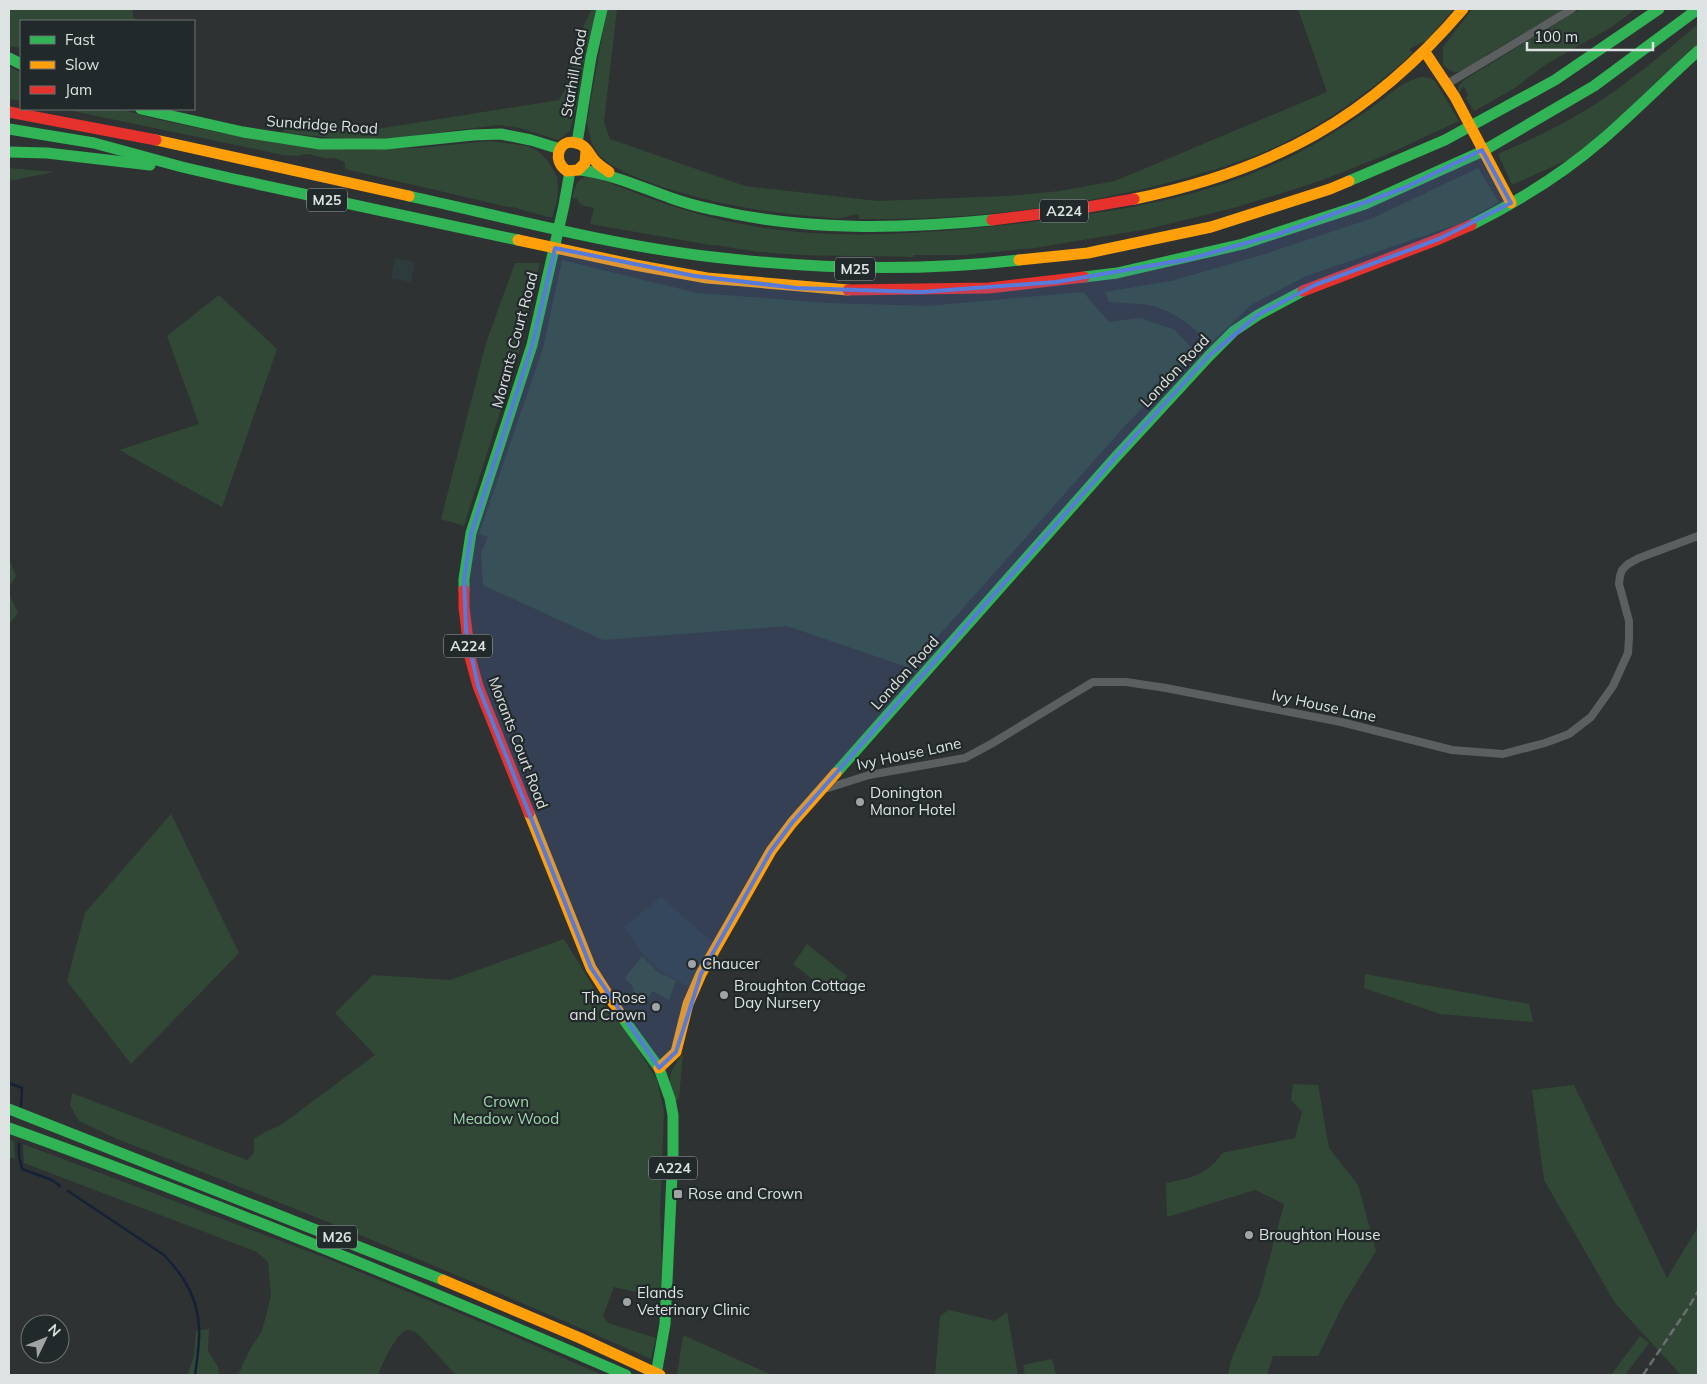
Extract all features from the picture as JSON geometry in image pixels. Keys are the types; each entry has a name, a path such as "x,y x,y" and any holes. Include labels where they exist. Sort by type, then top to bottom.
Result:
{"main road":[{"name":"Starhill Road","path":"577,143 591,57 602,9"},
{"name":"A224","path":"586,150 596,162 612,174 648,189 704,207 749,217 789,223 856,226 921,225 974,222 1081,209 1191,186 1256,164 1299,144 1366,102 1425,52 1463,9"},
{"name":"M25","path":"9,112 87,125 568,231 665,250 755,263 846,269 984,266 1073,256 1161,240 1247,218 1340,186 1414,156 1495,115 1572,70 1659,9"},
{"name":"M25","path":"9,129 119,149 184,168 470,231 630,264 732,281 797,288 886,292 989,289 1048,283 1145,268 1233,247 1319,221 1404,188 1487,148 1551,112 1628,62 1698,9"},
{"name":"London Road","path":"659,1068 676,1052 688,1004 700,974 771,851 792,824 1122,450 1234,332 1258,315 1315,285 1473,224 1511,203 1557,174 1602,140 1698,51"},
{"path":"1425,52 1455,97 1511,203"},
{"name":"Sundridge Road","path":"146,110 255,134 345,145 389,144 467,135 502,134 531,139 560,149"},
{"path":"568,143 577,143 586,150 588,159 584,167 575,171 565,170 559,163 558,154 560,149 568,143"},
{"name":"M25","path":"9,152 54,154 184,168"},
{"name":"A224","path":"575,171 612,174"},
{"name":"Morants Court Road","path":"575,171 564,205 532,345 471,533 464,579 466,631 470,657 478,686 591,968 611,1002 659,1068"},
{"name":"A224","path":"656,1375 661,1357 665,1324 674,1133 670,1099 659,1068"},
{"name":"M26","path":"9,1109 359,1245 660,1375"},
{"name":"M26","path":"9,1128 292,1234 446,1297 626,1375"}],"street":[{"path":"1447,84 1572,9"},
{"name":"Ivy House Lane","path":"824,787 828,788 869,775 965,758 1093,682 1126,682 1166,688 1340,722 1452,750 1503,754 1545,743 1569,734 1591,717 1613,686 1620,671 1628,653 1629,638 1629,621 1620,584 1622,570 1639,558 1698,536"}],"highlighted area":[{"path":"1482,150 1511,203 1439,239 1315,285 1258,315 1209,356 1115,458 792,823 771,851 701,974 676,1052 659,1068 591,968 478,686 466,631 464,579 471,533 532,345 555,248 695,276 797,288 921,292 1056,282 1189,259 1278,234 1404,188"}],"shaded area":[{"path":"395,258 415,262 411,282 391,278"},
{"path":"661,897 712,942 689,987 662,972 644,955 624,927"}],"green space":[{"path":"9,9 133,9 133,18 138,20 20,20 20,48 9,46"},
{"path":"592,9 597,9 586,51 578,100 570,131 558,140 520,128 498,125 403,137 356,140 283,133 284,127 291,129 377,129 559,100 565,90 584,25"},
{"path":"607,9 617,9 604,122 610,139 745,186 878,201 1008,196 1060,191 1115,181 1327,92 1298,9 1454,9 1426,41 1409,49 1413,53 1351,103 1317,125 1282,144 1233,164 1195,176 1142,189 1062,205 940,217 859,219 859,215 834,218 781,213 739,207 697,197 626,173 600,156 592,144 587,121"},
{"path":"1472,9 1562,9 1560,12 1486,55 1474,65 1454,72 1443,65 1443,47"},
{"path":"1580,9 1636,9 1610,28 1545,65 1515,88 1474,111 1466,98 1468,95 1464,86 1459,94 1458,87 1464,80"},
{"path":"1698,24 1698,45 1627,112 1572,158 1512,185 1498,154 1554,128 1601,100 1644,69"},
{"path":"9,66 20,72 20,101 9,99"},
{"path":"1421,77 1430,78 1435,81 1459,121 1386,155 1320,181 1237,207 1148,229 1035,248 963,255 914,255 913,257 766,252 716,246 590,224 594,208 581,205 577,199 572,198 579,180 594,176 654,200 705,216 759,227 832,234 931,232 1061,218 1121,209 1180,197 1237,179 1276,163 1329,136 1369,110 1391,92"},
{"path":"68,110 124,110 151,118 221,133 349,150 418,148 490,141 528,146 539,152 548,161 557,177 557,201 552,218 345,169 345,162 334,158 307,154 297,156 283,155"},
{"path":"9,168 54,172 9,181"},
{"path":"1478,168 1499,202 1462,223 1306,276 1251,305 1210,344 1190,325 1166,311 1148,305 1109,302 1105,292 1171,281 1265,254 1373,218"},
{"path":"562,260 697,293 828,303 928,306 1083,292 1109,322 1140,318 1175,330 1195,352 1122,429 910,668 787,626 603,640 483,585 481,553 488,537 479,534 543,348"},
{"path":"515,263 540,263 520,349 464,526 441,519 486,343"},
{"path":"219,295 277,349 222,507 119,450 199,424 167,336"},
{"path":"9,559 16,576 9,587"},
{"path":"9,594 18,613 9,624"},
{"path":"171,814 239,953 131,1064 67,981 85,913"},
{"name":"Crown Meadow Wood","path":"564,939 605,1006 631,1038 657,1080 664,1112 660,1211 662,1269 660,1298 614,1287 603,1316 608,1323 656,1338 651,1359 519,1301 386,1246 117,1139 79,1121 70,1105 72,1093 247,1160 254,1153 254,1139 281,1125 375,1055 335,1013 373,975 450,980"},
{"path":"807,944 847,976 833,995 793,964"},
{"path":"642,956 658,972 676,981 669,1000 652,991 647,1001 633,991 634,988 625,978"},
{"path":"1365,974 1529,1004 1533,1022 1440,1014 1364,988"},
{"path":"683,1053 679,1099 676,1101 670,1076"},
{"path":"1293,1084 1318,1085 1329,1148 1358,1185 1376,1251 1344,1303 1318,1356 1273,1356 1267,1375 1228,1375 1231,1360 1260,1294 1284,1204 1255,1190 1167,1217 1166,1183 1191,1177 1204,1171 1222,1153 1295,1138 1302,1112 1291,1100"},
{"path":"1574,1085 1667,1278 1698,1227 1698,1375 1681,1375 1615,1303 1544,1180 1532,1090"},
{"path":"9,1139 14,1141 15,1159 9,1157"},
{"path":"23,1144 326,1258 602,1375 456,1375 417,1333 409,1330 404,1331 395,1341 378,1375 238,1375 250,1349 262,1331 271,1296 268,1262 257,1252 24,1163"},
{"path":"949,1310 995,1321 1007,1312 1018,1375 935,1375 940,1316"},
{"path":"209,1329 208,1351 218,1367 219,1375 188,1375 194,1355 196,1331"},
{"path":"683,1335 772,1375 677,1375"},
{"path":"1640,1336 1649,1343 1625,1375 1611,1375"},
{"path":"1052,1359 1056,1375 1025,1375 1023,1365"}],"waterway":[{"path":"9,1083 22,1088 21,1106"},
{"path":"19,1144 22,1169 52,1180 60,1186"},
{"path":"68,1191 164,1255 184,1279 193,1297 198,1317 199,1340 195,1375"}],"railway":[{"path":"1643,1375 1698,1291"}],"traffic: fast":[{"path":"577,143 591,57 602,9"},
{"path":"1349,181 1445,140 1555,80 1659,9"},
{"path":"1084,277 1117,273 1243,244 1365,204 1483,151 1594,86 1698,9"},
{"path":"1471,225 1523,197 1588,152 1698,51"},
{"path":"9,58 20,64"},
{"path":"145,110 243,132 320,144 386,144 501,134 531,140 560,149"},
{"path":"9,129 94,143 234,179 518,240"},
{"path":"9,152 47,153 150,165"},
{"path":"580,170 615,178 698,206 784,222 818,225 888,226 992,220"},
{"path":"464,590 471,533 532,345 570,171"},
{"path":"409,196 636,245 674,252 751,261 866,268 981,264 1019,260"},
{"path":"836,773 1115,458 1209,356 1234,331 1258,315 1303,291"},
{"path":"622,1017 659,1068 670,1099 673,1115 665,1324 656,1375"},
{"path":"9,1109 443,1280"},
{"path":"9,1128 165,1186 320,1247 626,1375"}],"traffic: slow":[{"path":"1134,199 1185,187 1231,172 1275,155 1316,134 1355,109 1392,81 1428,47 1463,9"},
{"path":"1425,52 1455,97 1511,203"},
{"path":"156,140 409,196"},
{"path":"586,151 585,163 578,170 567,171 559,162 558,156 561,147 570,142 576,143 585,148 596,162 609,172"},
{"path":"1019,260 1088,253 1211,227 1330,189 1349,181"},
{"path":"518,240 707,278 848,290"},
{"path":"659,1068 676,1052 688,1004 701,974 771,851 792,823 836,773"},
{"path":"529,813 591,968 622,1017"},
{"path":"443,1280 580,1338 660,1375"}],"traffic: jam":[{"path":"9,112 156,140"},
{"path":"992,220 1065,211 1134,199"},
{"path":"1303,291 1471,225"},
{"path":"848,290 989,288 1084,277"},
{"path":"464,590 464,607 470,657 478,686 529,813"}],"place":[{"name":"Donington Manor Hotel","path":"860,802"},
{"name":"Chaucer","path":"692,964"},
{"name":"Broughton Cottage Day Nursery","path":"724,995"},
{"name":"The Rose and Crown","path":"656,1007"},
{"name":"Rose and Crown","path":"678,1194"},
{"name":"Broughton House","path":"1249,1235"},
{"name":"Elands Veterinary Clinic","path":"627,1302"}]}
